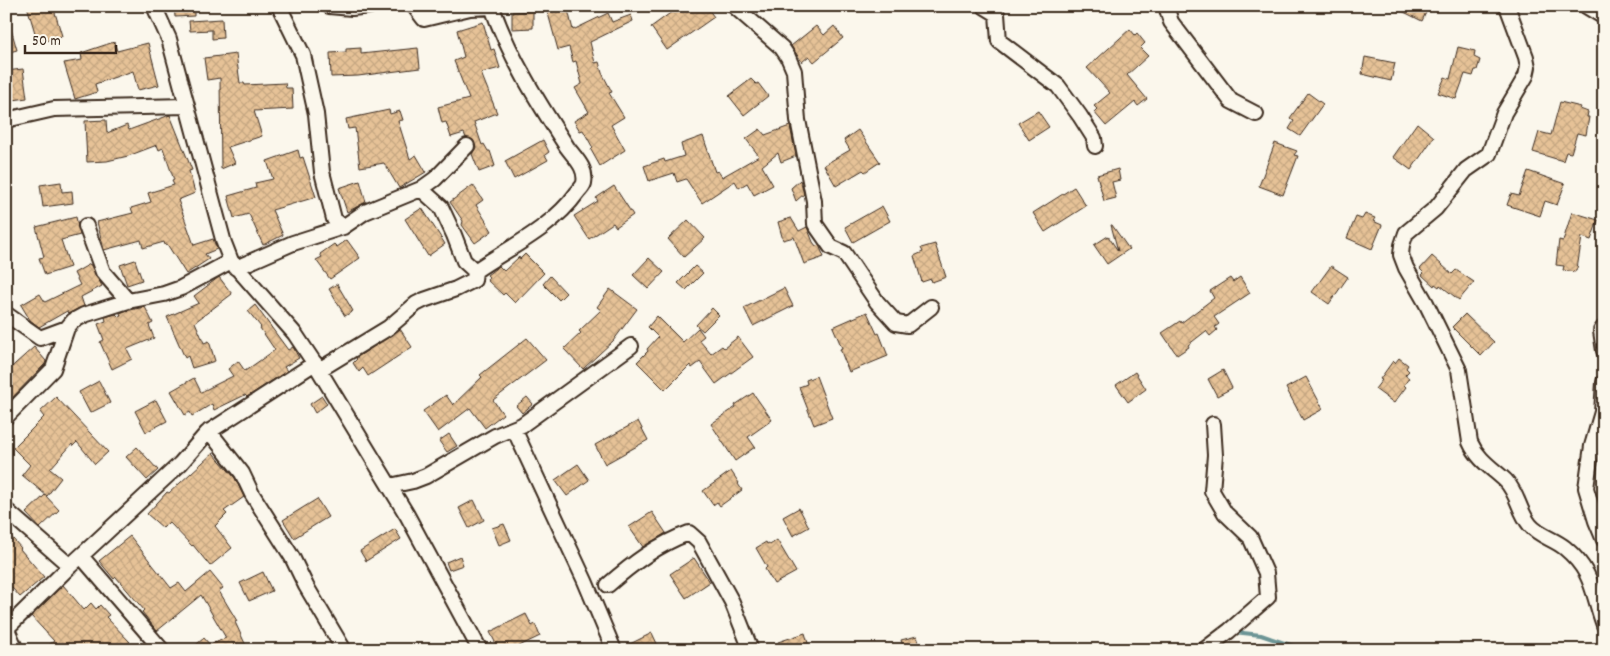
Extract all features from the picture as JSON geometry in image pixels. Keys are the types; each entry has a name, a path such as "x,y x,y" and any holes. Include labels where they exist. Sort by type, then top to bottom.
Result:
{"street":[{"path":"154,6 168,38 224,242 234,264 295,334 317,366 390,486 473,633 480,650"},
{"path":"279,6 303,55 316,114 322,172 334,219 343,226"},
{"path":"329,6 352,8 370,6"},
{"path":"414,6 424,20 470,8 493,6 501,32 520,72 561,137 584,169 584,184 573,199 549,223 475,271"},
{"path":"734,6 782,48 794,71 798,120 814,201 816,224 831,247 844,253 877,302 896,323 908,325 931,307"},
{"path":"984,6 997,14 999,41 1058,86 1094,138 1095,146"},
{"path":"1166,6 1172,22 1231,101 1256,114"},
{"path":"1508,6 1526,58 1528,67 1526,76 1504,113 1489,154 1466,170 1436,208 1406,234 1401,255 1459,370 1470,442 1474,450 1482,461 1512,489 1524,518 1530,526 1538,533 1564,547 1585,569 1592,583 1597,606 1604,625"},
{"path":"1586,6 1604,17"},
{"path":"6,120 54,109 186,106"},
{"path":"6,417 54,369 67,328 72,321 84,315 128,301 164,294 234,264 343,226 365,212 421,189 435,179 467,146"},
{"path":"421,189 441,207 464,261 475,271"},
{"path":"86,226 103,272 128,301"},
{"path":"16,650 7,629 70,566 180,464 209,431 317,366 388,328 416,304 474,280 475,271"},
{"path":"6,314 40,338 67,328"},
{"path":"1604,327 1601,331 1604,352"},
{"path":"390,486 426,476 496,436 514,429 630,346"},
{"path":"1604,382 1602,412 1592,446 1586,488 1604,540"},
{"path":"1204,650 1268,597 1266,573 1250,537 1225,513 1212,491 1215,455 1213,424"},
{"path":"514,429 585,581 614,650"},
{"path":"209,431 242,473 252,494 292,557 306,586 344,650"},
{"path":"6,510 70,566"},
{"path":"608,586 630,566 655,549 689,533 699,542 732,602 752,650"},
{"path":"82,556 162,650"}],"building":[{"path":"27,6 53,6 62,36 38,43"},
{"path":"174,6 194,6 194,16 175,17"},
{"path":"546,6 567,6 573,30 608,13 612,22 631,15 633,21 590,42 595,63 599,62 602,73 612,92 609,93 624,117 611,125 625,150 600,166 583,130 580,131 574,121 589,112 575,88 582,84 576,61 573,62 569,47 558,50"},
{"path":"680,6 706,6 714,17 667,50 651,27"},
{"path":"1392,6 1429,6 1422,21"},
{"path":"533,11 533,28 512,29 512,12"},
{"path":"222,19 223,38 212,39 212,30 190,31 189,21"},
{"path":"6,22 9,22 17,50 6,53"},
{"path":"483,22 491,50 494,49 500,68 481,73 497,113 474,122 482,145 484,144 488,151 490,151 495,166 479,172 472,154 476,148 473,140 466,138 464,133 451,137 446,122 442,123 438,107 469,99 454,61 464,57 457,30"},
{"path":"816,26 824,35 834,26 843,38 814,62 809,56 802,62 791,46"},
{"path":"1130,29 1135,35 1137,33 1145,43 1140,48 1148,56 1127,75 1147,99 1138,106 1135,102 1106,126 1094,112 1097,109 1094,106 1110,93 1087,68"},
{"path":"114,42 117,51 148,43 159,85 138,90 133,71 95,84 97,92 75,99 64,63 82,60 81,53"},
{"path":"1458,47 1475,51 1474,57 1480,60 1473,76 1465,74 1456,99 1438,93 1445,77 1450,79"},
{"path":"361,48 361,54 418,48 420,68 358,76 331,77 330,53 346,52 346,49"},
{"path":"236,54 240,83 245,85 285,83 286,88 292,88 293,109 254,111 262,136 228,147 235,163 221,169 220,78 207,80 204,58"},
{"path":"1365,57 1395,63 1391,81 1362,74"},
{"path":"23,69 27,98 6,101 6,71"},
{"path":"751,79 756,84 758,83 768,96 744,115 729,96"},
{"path":"1308,93 1323,104 1300,136 1289,129 1294,121 1290,118"},
{"path":"1560,102 1581,107 1580,109 1588,112 1587,117 1589,117 1586,135 1577,133 1571,153 1566,152 1563,161 1533,152 1539,132 1551,135"},
{"path":"389,110 390,114 400,111 403,120 398,121 410,159 416,155 426,172 399,188 384,163 360,167 355,128 348,129 346,119"},
{"path":"1038,111 1049,127 1029,140 1018,123"},
{"path":"170,115 192,170 189,171 195,193 178,200 194,245 213,239 217,249 205,254 209,259 186,274 164,242 143,248 141,240 104,250 97,222 133,213 131,208 151,202 148,193 174,185 163,148 159,150 157,145 128,156 107,161 87,162 85,121 106,120 107,133 127,125 129,130"},
{"path":"1417,123 1434,137 1411,170 1393,157"},
{"path":"790,126 796,156 781,162 778,153 762,166 773,185 754,195 747,183 739,188 735,181 702,203 686,179 677,182 674,173 649,181 644,166 664,159 665,162 684,156 681,144 703,136 715,172 718,171 722,177 759,156 746,139 760,129 765,135"},
{"path":"858,130 880,162 865,172 863,170 836,186 824,165 850,150 844,140"},
{"path":"543,140 549,152 545,155 548,160 514,179 505,161"},
{"path":"1275,143 1297,151 1294,155 1298,156 1283,195 1259,186"},
{"path":"298,150 300,158 303,157 316,197 272,210 283,235 263,245 249,214 234,218 228,196 256,188 255,183 273,179 267,161"},
{"path":"1118,169 1120,180 1112,182 1116,198 1104,201 1097,175"},
{"path":"1528,171 1565,184 1557,205 1545,201 1540,216 1507,205 1511,194 1519,196"},
{"path":"800,180 804,194 796,201 791,188"},
{"path":"360,181 366,202 347,212 339,188"},
{"path":"61,182 62,192 72,191 73,203 43,207 40,185"},
{"path":"473,185 483,200 476,205 492,231 475,243 462,225 463,221 450,202"},
{"path":"614,186 633,215 616,227 613,223 589,239 574,216 598,201 596,198"},
{"path":"1074,187 1086,206 1045,232 1033,213"},
{"path":"882,206 890,221 853,242 845,227"},
{"path":"422,208 445,244 428,256 405,219"},
{"path":"1572,212 1598,220 1591,240 1582,237 1575,272 1563,270 1564,266 1556,265 1559,240 1563,241"},
{"path":"1365,214 1375,218 1373,221 1382,225 1372,249 1347,238 1356,217 1362,219"},
{"path":"76,217 80,235 61,240 70,267 45,275 39,258 44,257 36,227"},
{"path":"791,218 799,231 807,227 813,242 816,246 819,245 824,257 804,264 794,237 783,240 778,222"},
{"path":"688,220 705,238 684,257 668,239"},
{"path":"1111,225 1129,249 1107,264 1094,245 1108,236 1118,251"},
{"path":"347,240 360,258 330,279 316,260 322,257 320,254 334,244 337,247"},
{"path":"935,244 946,277 932,282 931,279 922,282 914,256 923,252 921,248"},
{"path":"525,254 544,273 515,303 487,280 489,277 487,275 499,266 504,271"},
{"path":"1432,256 1452,274 1456,270 1474,282 1459,300 1440,285 1439,287 1435,284 1434,286 1422,275 1424,273 1420,269"},
{"path":"649,258 664,272 648,289 633,275"},
{"path":"135,260 142,280 127,285 120,265"},
{"path":"90,264 102,286 81,297 84,306 68,314 67,311 39,327 30,320 21,305 40,294 45,302 80,285 74,273"},
{"path":"695,266 703,273 686,290 678,283"},
{"path":"1331,266 1348,277 1329,304 1312,292"},
{"path":"550,276 566,293 559,300 543,284"},
{"path":"219,277 232,294 195,322 204,343 209,341 215,361 192,368 188,356 185,358 167,317 199,303 194,296"},
{"path":"1240,277 1250,293 1214,317 1219,324 1215,327 1217,330 1210,336 1206,331 1177,355 1162,333 1180,321 1181,323 1214,298 1210,291 1230,278 1233,282"},
{"path":"337,284 353,311 345,316 329,289"},
{"path":"784,288 793,306 753,326 744,308"},
{"path":"610,289 637,309 613,341 583,369 564,349 581,333 579,331 601,310 597,307"},
{"path":"255,305 288,350 293,347 299,358 284,367 287,371 247,397 245,395 214,410 212,404 192,416 190,412 185,415 171,391 194,378 201,392 233,376 228,369 238,361 245,371 275,350 261,327 248,311"},
{"path":"145,307 153,323 149,325 154,338 127,349 132,359 112,369 100,342 104,340 98,324 106,321 105,317 116,314 119,317 121,316 120,313 125,311"},
{"path":"712,308 719,315 703,331 696,325"},
{"path":"867,312 877,334 879,333 888,356 849,372 833,327"},
{"path":"1465,314 1494,342 1481,356 1452,327"},
{"path":"657,316 683,342 698,328 704,336 699,340 711,354 722,346 724,348 738,337 753,357 716,384 700,362 692,368 690,365 665,390 637,362 658,337 648,327"},
{"path":"400,329 412,347 368,376 363,368 359,372 353,363 356,358"},
{"path":"527,338 546,360 493,400 503,414 485,428 470,408 438,432 423,411 446,395 453,405 482,377 480,375"},
{"path":"34,347 46,361 45,364 6,404 6,372"},
{"path":"1399,358 1408,365 1406,368 1409,371 1405,375 1409,378 1404,385 1406,387 1394,403 1375,389 1393,361 1395,363"},
{"path":"1223,370 1232,388 1217,396 1208,379"},
{"path":"1135,372 1146,389 1128,402 1116,385"},
{"path":"816,376 832,418 814,425 799,387 807,384 806,380"},
{"path":"1306,377 1323,409 1303,420 1286,388"},
{"path":"99,381 110,403 90,413 79,392"},
{"path":"753,393 772,420 748,437 755,447 735,461 711,424"},
{"path":"322,396 327,404 315,413 310,404"},
{"path":"56,397 108,452 95,464 77,442 73,446 72,444 50,469 61,478 47,496 22,475 30,465 13,448 44,417 40,412"},
{"path":"527,397 533,404 522,413 516,406"},
{"path":"156,400 167,421 146,432 135,411"},
{"path":"638,421 648,440 605,464 595,445"},
{"path":"449,434 457,446 447,452 439,441"},
{"path":"137,447 158,470 147,480 126,457"},
{"path":"213,453 235,478 244,497 224,511 227,514 215,526 232,548 210,566 193,545 169,522 163,528 147,514 167,492 169,493"},
{"path":"578,464 589,480 567,496 555,480"},
{"path":"731,471 742,490 720,506 717,502 713,505 703,491"},
{"path":"45,495 59,510 40,528 26,513"},
{"path":"317,499 328,517 294,538 283,520"},
{"path":"474,500 484,520 469,528 459,508"},
{"path":"799,508 809,527 793,536 783,517"},
{"path":"652,512 666,533 643,547 629,527"},
{"path":"504,524 511,540 499,545 492,528"},
{"path":"395,529 401,539 366,561 360,551"},
{"path":"6,531 44,577 20,597 6,581"},
{"path":"130,536 171,588 179,583 186,592 210,572 223,588 219,591 237,621 235,622 248,650 190,650 204,638 210,645 226,638 201,595 157,631 142,612 144,610 116,577 114,579 99,561"},
{"path":"777,540 796,572 774,584 756,548 766,542 770,545"},
{"path":"460,556 463,565 449,570 446,562"},
{"path":"694,558 710,582 686,598 670,574"},
{"path":"263,572 272,591 249,601 240,583"},
{"path":"63,585 84,610 91,603 96,609 100,605 109,615 106,617 130,642 126,645 130,650 43,650 54,641 31,616"},
{"path":"526,614 532,626 535,624 540,636 511,650 499,650 490,632"},
{"path":"652,633 660,650 623,650 622,648"},
{"path":"805,633 810,650 780,650 778,642"},
{"path":"917,636 921,650 904,650 901,640"}],"waterway":[{"path":"1234,632 1261,635 1305,650"}]}
